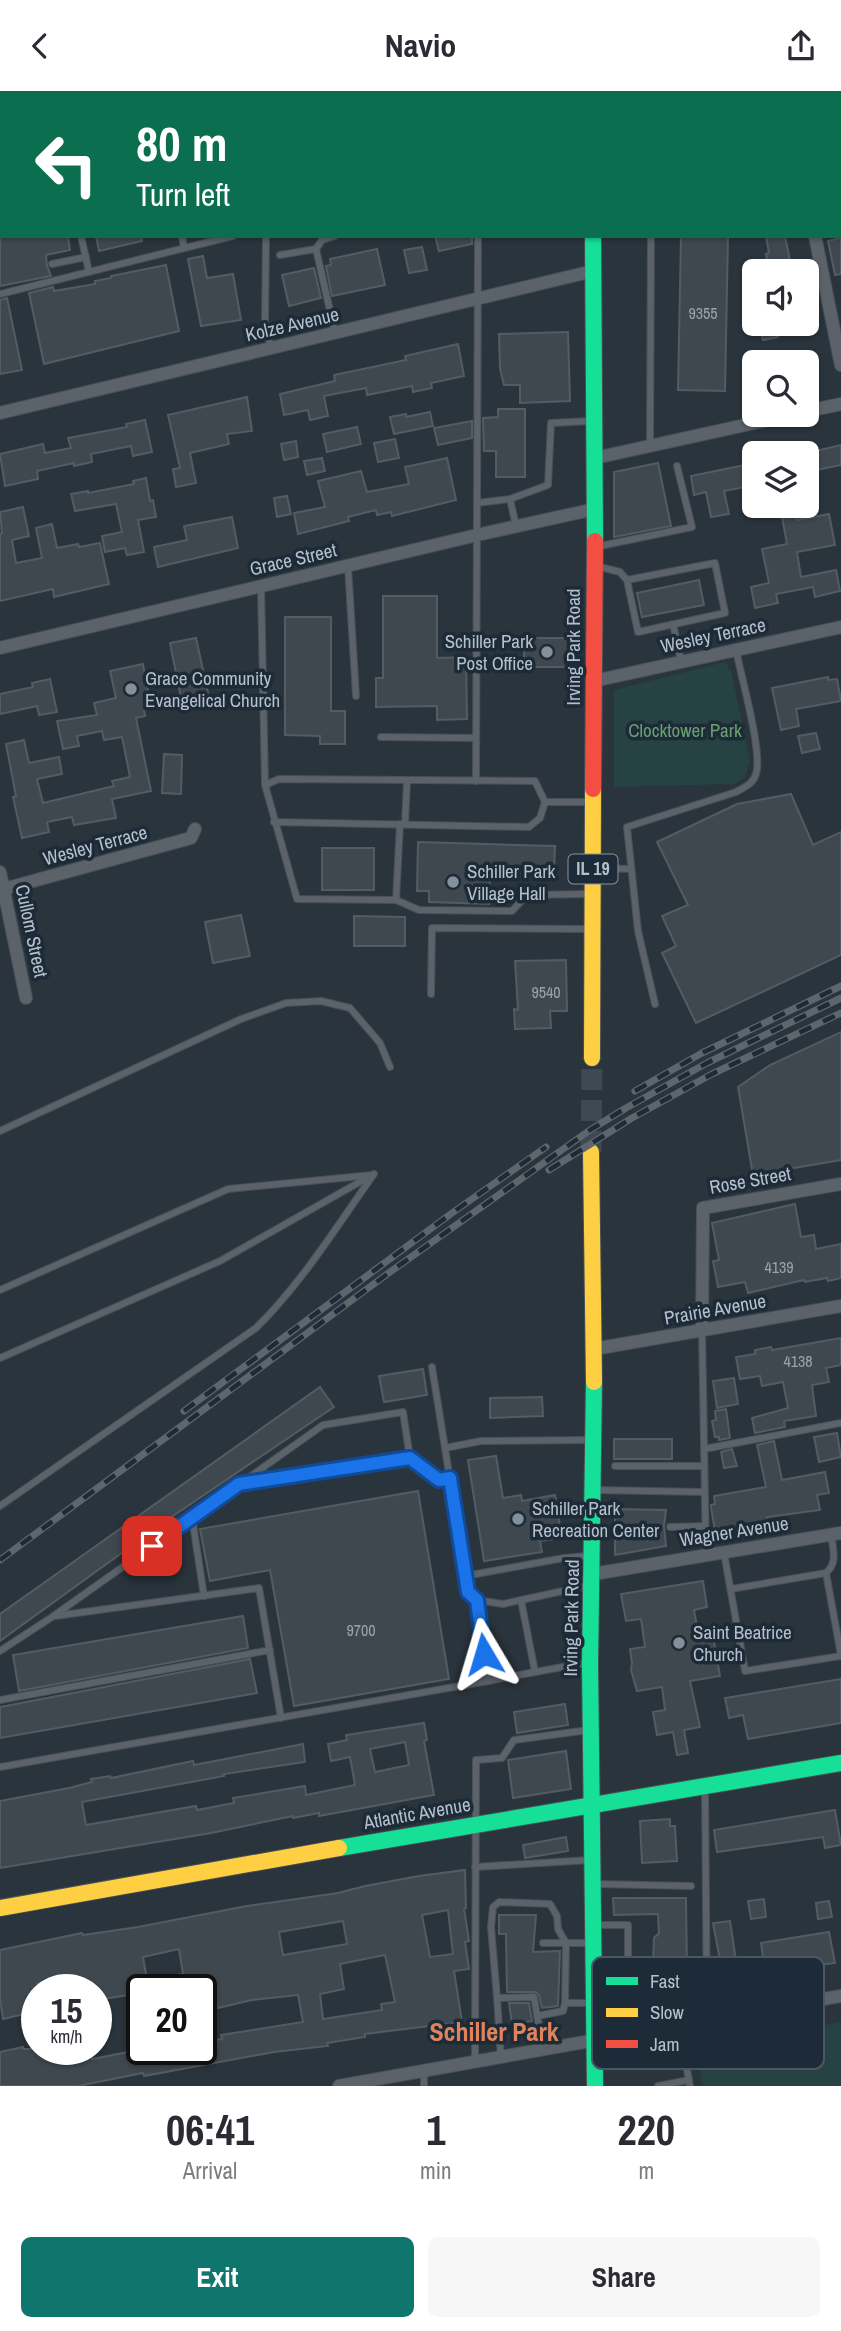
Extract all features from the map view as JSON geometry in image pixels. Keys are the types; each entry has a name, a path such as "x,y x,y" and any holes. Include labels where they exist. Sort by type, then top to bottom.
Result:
{"main road":[{"name":"Irving Park Road","path":"592,1058 595,566 593,238"},
{"name":"Irving Park Road","path":"592,1151 594,1440 590,1662 593,1957"},
{"name":"Atlantic Avenue","path":"0,1908 841,1763"}],"street":[{"path":"815,238 841,365"},
{"name":"Kolze Avenue","path":"0,413 593,271"},
{"path":"819,409 841,404"},
{"path":"595,458 742,426"},
{"name":"Grace Street","path":"0,648 595,509"},
{"name":"Wesley Terrace","path":"594,681 841,627"},
{"name":"Wesley Terrace","path":"2,890 191,838 195,829"},
{"name":"Cullom Street","path":"0,872 26,998"},
{"name":"Rose Street","path":"702,1331 703,1208 841,1184"},
{"name":"Prairie Avenue","path":"594,1349 841,1305"},
{"name":"Wagner Avenue","path":"592,1579 836,1534"},
{"path":"339,2086 592,2041"}],"lane":[{"path":"81,238 89,272"},
{"path":"182,238 184,248"},
{"path":"0,294 225,238"},
{"path":"266,238 265,322 271,349"},
{"path":"328,238 322,240 316,249 335,333"},
{"path":"476,781 478,238"},
{"path":"650,446 651,238"},
{"path":"280,255 316,249"},
{"path":"52,264 86,257"},
{"path":"477,503 510,499 548,485 551,423 593,421"},
{"path":"595,547 692,527 677,465"},
{"path":"510,499 516,526"},
{"path":"595,566 620,572 627,580 638,632 725,613 715,563 627,580"},
{"path":"348,565 356,696"},
{"path":"261,586 265,785 297,899 396,900 419,910 512,912 527,895 593,894"},
{"path":"673,624 681,661"},
{"path":"655,1004 638,931 626,827 736,792 751,783 756,774 758,755 736,650"},
{"path":"381,737 476,739"},
{"path":"265,785 279,779 535,781 545,802 540,818 529,827 274,822"},
{"path":"396,900 407,780"},
{"path":"545,802 593,802"},
{"path":"593,868 631,869"},
{"path":"431,994 432,927 593,929"},
{"path":"0,1131 241,1019 286,1003 321,1000 350,1008 380,1043 390,1067"},
{"path":"0,1290 228,1189 374,1174"},
{"path":"0,1358 220,1262 374,1174"},
{"path":"0,1506 256,1328 304,1272 374,1174"},
{"path":"702,1331 706,1556"},
{"path":"432,1367 468,1592 477,1600 503,1604 592,1579"},
{"path":"0,1651 323,1425 403,1412 410,1458 439,1480 450,1478"},
{"path":"704,1449 841,1423"},
{"path":"445,1448 481,1441 594,1440"},
{"path":"239,1484 410,1458"},
{"path":"615,1466 704,1466"},
{"path":"593,1490 704,1492"},
{"path":"192,1517 204,1595"},
{"path":"670,1527 705,1526"},
{"path":"731,1589 826,1573 831,1570 836,1534"},
{"path":"724,1553 745,1671 841,1656 826,1573"},
{"path":"465,1576 564,1558 593,1556"},
{"path":"52,1617 259,1588 281,1718"},
{"path":"477,1600 488,1681"},
{"path":"521,1600 535,1672"},
{"path":"0,1700 270,1650"},
{"path":"0,1767 590,1662"},
{"path":"475,2062 476,1760 502,1758 514,1740 591,1730"},
{"path":"705,1785 706,1957"},
{"path":"475,1867 592,1860"},
{"path":"593,1884 691,1886"},
{"path":"501,2057 491,1927 491,1911 496,1902 550,1904 566,1943 563,2011 537,2016"},
{"path":"593,1925 628,1925 628,1957"},
{"path":"543,1943 593,1943"},
{"path":"497,1998 534,1997 542,2050"},
{"path":"565,2003 592,2003"},
{"path":"424,2071 424,2086"},
{"path":"658,2086 689,2083"}],"green space":[{"name":"Clocktower Park","path":"725,662 731,671 750,761 745,778 733,784 614,787 614,690"},
{"path":"841,2022 841,2086 702,2086 700,2069 824,2069 824,2025"}],"building":[{"path":"0,238 68,238 70,250 46,255 51,276 0,286"},
{"path":"96,238 141,238 142,241 99,251"},
{"path":"436,238 472,238 472,244 439,251"},
{"path":"681,238 728,238 725,391 678,390"},
{"path":"766,238 785,238 790,259 767,259 766,254 769,253"},
{"path":"841,238 841,274 835,275 828,241"},
{"path":"422,247 427,270 409,273 404,250"},
{"path":"377,249 385,285 332,296 326,266 331,265 330,259"},
{"path":"203,256 207,278 233,274 241,320 201,326 188,259"},
{"path":"166,265 179,331 44,364 29,293 53,287 54,291 95,284 95,281 111,276"},
{"path":"314,268 321,298 289,306 282,275"},
{"path":"7,298 22,370 0,374 0,300"},
{"path":"568,332 570,401 520,403 520,385 504,385 500,369 499,334"},
{"path":"762,336 778,336 778,337 763,340"},
{"path":"458,344 464,376 431,383 432,388 413,392 412,386 367,395 366,388 324,396 328,416 310,420 308,410 284,415 280,394 335,381 334,375 406,360 405,356"},
{"path":"247,397 252,431 227,434 229,444 190,453 196,483 176,487 173,469 180,468 168,415"},
{"path":"498,409 525,409 525,477 496,477 496,451 484,451 483,418 498,417"},
{"path":"430,412 433,426 394,434 390,417"},
{"path":"145,420 152,452 133,456 131,446 91,454 92,462 37,471 38,479 5,486 0,454 43,444 45,453 71,448 68,438 127,427 126,424"},
{"path":"472,421 472,438 438,445 434,428"},
{"path":"357,427 361,444 327,452 323,434"},
{"path":"395,439 399,458 378,462 374,443"},
{"path":"296,441 298,457 284,460 281,444"},
{"path":"841,445 841,465 819,470 819,450"},
{"path":"322,458 325,471 307,475 304,461"},
{"path":"447,458 456,500 392,516 391,512 377,515 376,510 348,517 349,521 298,534 294,513 325,507 318,481 361,471 367,492 409,484 405,467"},
{"path":"658,463 671,526 614,537 614,472"},
{"path":"742,466 742,488 724,491 729,514 711,517 706,492 694,495 691,476"},
{"path":"146,478 156,517 138,520 144,552 127,555 125,548 105,552 102,536 122,532 116,504 75,511 71,494 134,484 133,481"},
{"path":"287,496 291,514 277,517 274,498"},
{"path":"23,507 29,536 12,540 16,563 42,558 36,528 52,524 57,548 100,543 109,584 54,597 53,589 0,601 0,512"},
{"path":"829,514 835,545 797,552 801,577 836,570 840,591 815,597 813,587 776,594 778,603 755,608 751,587 769,583 762,549 787,544 782,518 797,520"},
{"path":"232,517 238,548 158,567 154,547 187,540 184,526"},
{"path":"699,580 704,605 642,617 637,593"},
{"path":"383,596 437,596 437,658 466,657 467,719 437,720 437,706 376,707 376,678 383,678"},
{"path":"285,617 331,617 331,711 345,711 345,744 320,744 320,736 285,735"},
{"path":"196,638 208,693 181,698 170,643"},
{"name":"Schiller Park Post Office","path":"524,638 569,638 569,667 524,667"},
{"path":"143,664 151,708 144,710 145,716 136,718 151,791 112,799 116,818 74,825 72,817 47,822 49,832 22,838 6,744 24,740 29,763 59,757 62,774 37,779 43,803 114,786 112,781 130,777 122,737 104,740 102,731 77,736 79,746 63,749 57,721 97,715 94,703 116,698 110,671"},
{"path":"828,677 828,680 837,679 841,701 796,709 799,726 781,730 772,688"},
{"path":"50,679 57,712 39,715 37,706 0,714 0,694 33,687 32,683"},
{"path":"816,733 820,749 802,753 798,736"},
{"path":"164,754 182,755 181,794 162,793"},
{"path":"791,794 813,845 841,832 841,955 696,1023 662,953 676,946 662,916 688,905 657,842 737,804"},
{"name":"Schiller Park Village Hall","path":"418,842 555,846 554,873 490,871 489,904 429,902 429,891 417,891"},
{"path":"322,848 374,848 374,890 322,890"},
{"path":"241,915 250,956 213,963 205,922"},
{"path":"354,916 405,917 405,946 354,946"},
{"path":"566,960 567,1011 550,1011 551,1028 515,1029 514,1009 518,1010 515,961"},
{"path":"841,1032 841,1160 753,1175 738,1087 770,1065"},
{"path":"795,1204 801,1237 814,1235 816,1249 841,1244 841,1278 828,1281 827,1278 804,1280 748,1293 745,1282 718,1287 713,1261 719,1260 712,1223"},
{"path":"841,1338 841,1365 826,1368 829,1382 812,1385 816,1416 784,1421 785,1427 755,1433 752,1418 788,1408 783,1382 762,1386 760,1376 740,1379 736,1357 755,1354 755,1350 771,1347 772,1350"},
{"path":"423,1369 427,1395 384,1402 379,1376"},
{"path":"734,1378 738,1404 717,1408 713,1381"},
{"path":"320,1387 334,1407 139,1539 0,1641 0,1614"},
{"path":"542,1397 543,1416 490,1418 490,1398"},
{"path":"726,1409 730,1438 719,1440 719,1437 715,1437 712,1421 716,1420 715,1411"},
{"path":"837,1433 841,1457 819,1462 814,1437"},
{"path":"614,1439 672,1439 672,1459 614,1459"},
{"path":"774,1441 782,1480 825,1472 829,1493 817,1495 820,1510 767,1517 768,1522 715,1531 711,1507 715,1504 714,1496 766,1487 757,1445"},
{"path":"732,1449 737,1466 724,1468 721,1452"},
{"name":"Schiller Park Recreation Center","path":"496,1456 503,1498 521,1495 522,1501 555,1495 562,1538 540,1541 542,1552 484,1561 468,1460"},
{"path":"418,1491 449,1679 294,1706 270,1570 210,1581 200,1529"},
{"path":"615,1509 666,1510 666,1546 615,1555"},
{"name":"Saint Beatrice Church","path":"703,1581 707,1607 694,1610 699,1638 713,1636 720,1676 690,1681 700,1727 684,1730 688,1753 677,1755 673,1732 657,1735 653,1712 665,1710 662,1687 637,1691 631,1670 630,1649 645,1647 641,1619 626,1621 621,1594"},
{"path":"243,1616 248,1648 19,1691 13,1655"},
{"path":"250,1659 257,1693 0,1738 0,1707"},
{"path":"841,1679 841,1723 748,1739 743,1715 729,1718 725,1698"},
{"path":"565,1704 568,1725 517,1733 514,1712"},
{"path":"424,1723 427,1740 424,1741 434,1795 319,1816 319,1813 293,1816 211,1833 0,1868 0,1801 69,1788 92,1782 91,1779 111,1778 193,1761 194,1765 303,1744 305,1762 224,1774 82,1802 86,1825 196,1806 197,1810 234,1803 233,1798 305,1786 306,1795 355,1785 350,1757 331,1761 328,1744 347,1740 346,1735","holes":["405,1742 409,1765 375,1772 370,1749"]},
{"path":"566,1751 571,1789 513,1798 508,1760"},
{"path":"835,1810 841,1845 825,1848 823,1837 717,1852 714,1830"},
{"path":"670,1819 670,1826 675,1826 677,1861 642,1863 640,1821"},
{"path":"566,1837 568,1851 525,1858 523,1845"},
{"path":"465,1870 464,1909 469,1941 465,1942 469,1969 454,1971 462,2022 365,2034 365,2037 327,2043 328,2046 217,2063 217,2040 222,2039 221,2035 303,2022 298,1995 252,2000 217,2008 217,1974 183,1974 179,1949 143,1957 146,1974 126,1974 126,1995 112,1998 112,1974 21,1974 21,2015 3,2019 0,1999 0,1950 82,1933 138,1927","holes":["448,1910 453,1954 430,1957 422,1915","343,1921 347,1944 283,1955 279,1932","385,1955 395,2002 381,2004 382,2010 323,2019 320,1994 344,1989 340,1964"]},
{"path":"613,1898 686,1898 687,1957 653,1957 654,1938 659,1933 658,1914 614,1915"},
{"path":"764,1899 766,1917 751,1919 748,1901"},
{"path":"829,1901 832,1917 818,1919 816,1903"},
{"path":"499,1915 536,1915 533,1952 560,1951 558,2006 542,2008 536,1992 507,1992 506,1934 499,1934"},
{"path":"730,1921 735,1957 719,1957 713,1923"},
{"path":"829,1932 835,1963 824,1964 824,1957 763,1957 761,1943"},
{"path":"509,2003 529,2003 532,2021 512,2024"},
{"path":"21,2047 21,2065 112,2065 112,2055 126,2052 126,2065 204,2065 144,2076 143,2073 78,2086 0,2086 0,2052"}],"tunnel":[{"path":"591,1152 592,1058"}],"railway":[{"path":"635,1091 702,1053 841,986"},
{"path":"0,1560 390,1272 590,1130 707,1063 841,998"},
{"path":"549,1170 632,1118 712,1074 841,1013"},
{"path":"184,1411 546,1147"}],"traffic: fast":[{"path":"593,238 595,541"},
{"path":"593,1957 590,1665 594,1382"},
{"path":"339,1848 841,1763"},
{"path":"595,2069 595,2086"}],"traffic: slow":[{"path":"592,1058 593,789"},
{"path":"591,1152 594,1382"},
{"path":"0,1908 339,1848"}],"traffic: jam":[{"path":"593,789 595,541"}],"place":[{"name":"Schiller Park Post Office","path":"547,652"},
{"name":"Grace Community Evangelical Church","path":"131,689"},
{"name":"Schiller Park Village Hall","path":"453,882"},
{"name":"Schiller Park Recreation Center","path":"518,1519"},
{"name":"Saint Beatrice Church","path":"679,1643"}],"district":[{"name":"Schiller Park","path":"494,2032"}],"route":[{"path":"152,1546 239,1484 410,1458 439,1480 450,1478 468,1592 477,1600 484,1654"}]}
